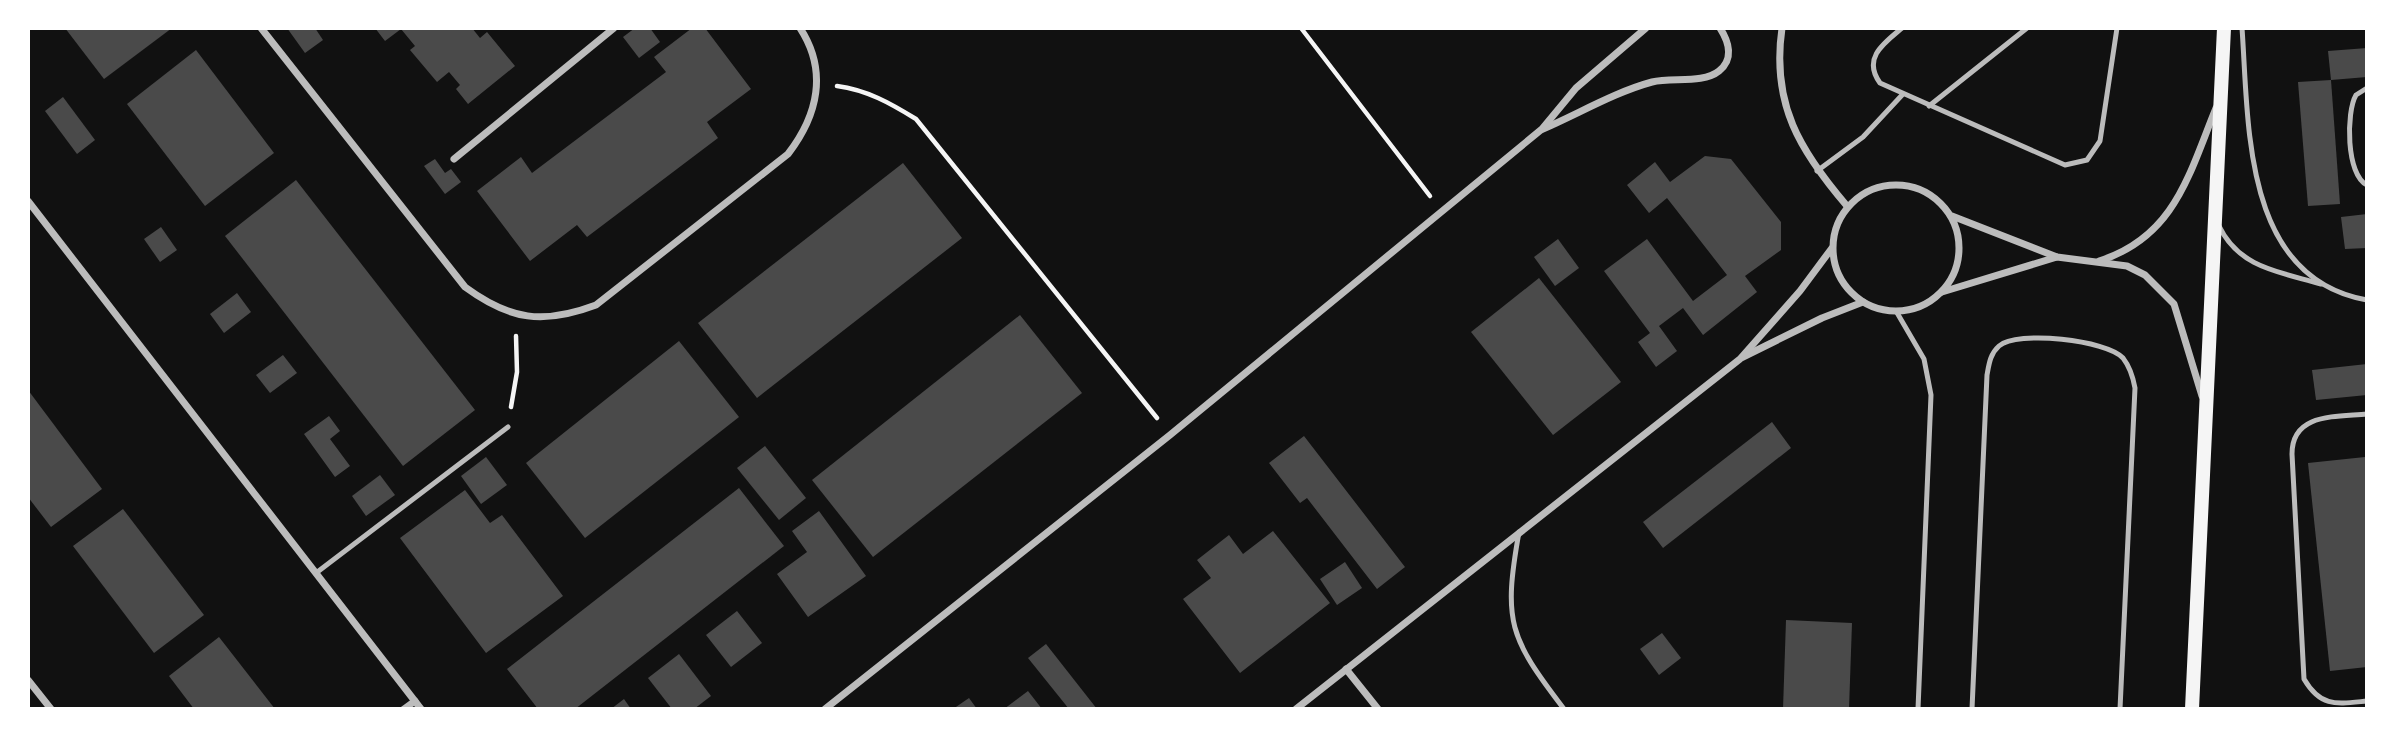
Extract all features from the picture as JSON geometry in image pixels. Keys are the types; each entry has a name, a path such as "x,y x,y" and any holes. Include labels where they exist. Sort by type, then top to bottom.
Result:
{"main road":[{"path":"2192,709 2204,403 2224,28"}],"street":[{"path":"261,28 464,287 488,304 513,314 541,318 570,315 596,305 788,154 805,133 815,109 818,84 811,45 800,28"},
{"path":"454,159 614,28"},
{"path":"826,709 1170,435 1542,129 1576,88 1646,28"},
{"path":"1542,129 1649,83 1712,76 1722,69 1729,58 1729,44 1720,28"},
{"path":"1782,28 1780,78 1786,109 1797,139 1817,171 1847,206"},
{"path":"2099,261 2133,246 2162,222 2179,195 2219,101"},
{"path":"1942,292 1958,264 1958,231 1951,216 1938,200 1921,189 1901,184 1881,186 1862,193 1847,206 1835,225 1832,248 1837,274 1853,295 1880,309 1896,311 1921,307 1942,292 2057,257"},
{"path":"28,201 421,709"},
{"path":"1951,216 2057,257 2127,266 2146,275 2174,304 2204,403"},
{"path":"1296,709 1740,359 1800,291 1832,248"},
{"path":"1740,359 1822,318 1863,302"},
{"path":"1346,669 1378,709"},
{"path":"28,680 51,709"},
{"path":"404,709 415,701"}],"lane":[{"path":"1902,28 1879,47 1872,58 1872,67 1880,83 2054,161 2076,164 2095,152 2100,141 2117,28"},
{"path":"1929,106 2027,28"},
{"path":"2242,28 2249,145 2259,194 2283,243 2322,284"},
{"path":"2367,88 2356,94 2350,114 2355,174 2367,185"},
{"path":"1817,171 1863,137 1903,94"},
{"path":"2214,213 2226,239 2240,255 2260,267 2367,300"},
{"path":"1896,311 1924,359 1931,395 1919,709"},
{"path":"1972,709 1986,375 1989,359 2000,345 2014,338 2091,343 2108,347 2122,357 2131,371 2135,388 2120,709"},
{"path":"2367,414 2311,420 2299,428 2292,447 2304,679 2313,694 2328,702 2367,701"},
{"path":"316,573 508,427"},
{"path":"1519,532 1510,601 1515,636 1531,667 1563,709"}],"path":[{"path":"1301,28 1441,211"},
{"path":"818,84 853,88 886,100 916,119 1170,435"},
{"path":"508,427 518,350 513,314"}],"building":[{"path":"65,28 172,28 104,79"},
{"path":"287,28 315,28 323,40 305,53"},
{"path":"375,28 472,28 480,38 487,32 515,66 468,104 456,89 460,85 449,72 437,82 410,50 415,46 401,29 385,41"},
{"path":"635,28 650,28 660,42 639,58 623,37"},
{"path":"692,28 705,28 751,89 707,122 718,138 587,237 577,225 530,261 477,191 521,157 532,173 666,72 654,57"},
{"path":"2367,48 2367,77 2331,80 2328,51"},
{"path":"196,50 274,153 205,206 127,104"},
{"path":"2331,80 2340,204 2308,206 2298,82"},
{"path":"63,97 95,140 77,154 45,111"},
{"path":"1705,156 1731,159 1781,222 1781,250 1745,276 1757,292 1703,335 1683,308 1659,326 1677,351 1656,367 1638,342 1650,333 1604,271 1647,239 1693,301 1727,275 1667,198 1649,213 1627,185 1655,162 1670,182"},
{"path":"435,159 445,173 451,169 461,182 445,194 424,166"},
{"path":"903,163 962,238 757,398 698,323"},
{"path":"296,180 475,410 403,466 225,236"},
{"path":"2367,214 2367,248 2345,249 2341,217"},
{"path":"161,227 177,250 160,262 144,239"},
{"path":"1558,239 1579,268 1555,286 1534,257"},
{"path":"1539,278 1621,382 1553,435 1471,332"},
{"path":"237,293 251,312 224,333 210,314"},
{"path":"1020,315 1082,393 873,557 812,480"},
{"path":"679,341 739,417 585,538 526,463"},
{"path":"283,355 297,373 270,393 256,375"},
{"path":"2367,364 2367,395 2316,400 2312,370"},
{"path":"28,390 102,489 51,527 28,497"},
{"path":"329,416 340,431 330,439 350,466 335,477 304,434"},
{"path":"1772,422 1791,448 1663,548 1643,522"},
{"path":"1304,436 1405,567 1377,589 1307,498 1300,503 1269,463"},
{"path":"765,446 806,498 779,520 737,468"},
{"path":"486,457 507,485 481,504 461,476"},
{"path":"2365,457 2367,667 2330,671 2308,463"},
{"path":"380,475 395,495 366,516 352,496"},
{"path":"739,488 784,546 575,709 538,709 507,669"},
{"path":"465,490 490,523 502,515 563,596 486,653 400,538"},
{"path":"123,509 204,615 154,653 73,546"},
{"path":"819,511 866,576 808,617 777,574 807,552 792,531"},
{"path":"1273,531 1330,603 1240,673 1183,599 1211,578 1197,560 1229,535 1243,554"},
{"path":"1345,562 1362,588 1337,605 1320,579"},
{"path":"737,611 762,643 731,667 706,635"},
{"path":"1786,620 1852,623 1849,709 1783,709"},
{"path":"1662,633 1681,658 1659,675 1640,649"},
{"path":"219,637 275,709 194,709 169,676"},
{"path":"1046,644 1097,709 1069,709 1028,658"},
{"path":"679,654 711,696 694,709 672,709 648,678"},
{"path":"1028,691 1042,709 1004,709"},
{"path":"969,698 977,709 953,709"},
{"path":"624,699 631,709 611,709"}]}
